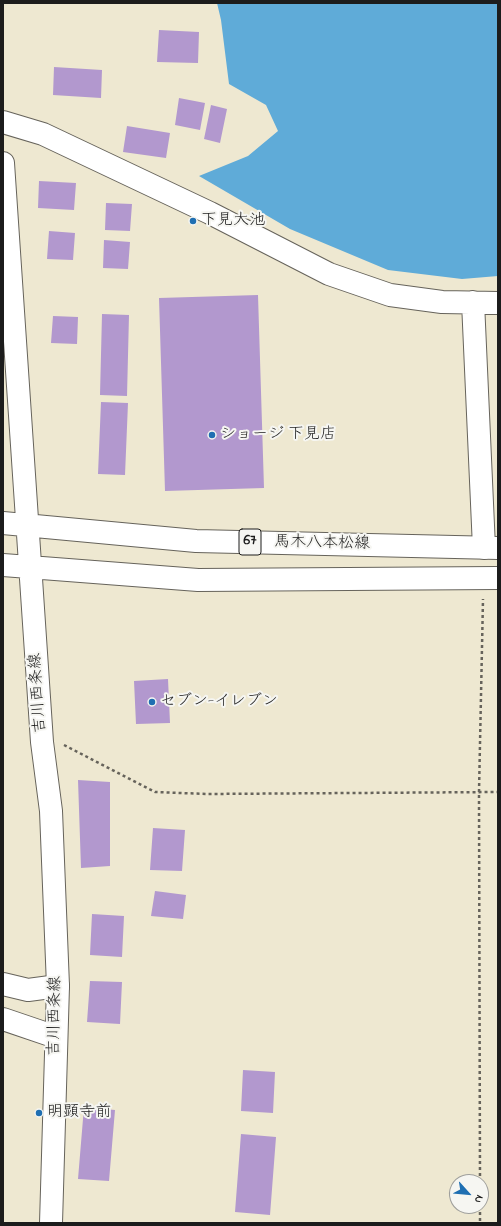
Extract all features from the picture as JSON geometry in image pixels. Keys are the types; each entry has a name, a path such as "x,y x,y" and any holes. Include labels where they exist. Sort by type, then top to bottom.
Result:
{"main road":[{"path":"3,122 43,134 210,213 329,274 390,295 442,302 498,303"},
{"name":"吉川西条線","path":"3,163 42,742 51,811 58,986 51,1223"},
{"path":"473,302 491,548"},
{"name":"馬木八本松線","path":"3,523 196,541 491,548"},
{"path":"3,565 198,580 491,578"},
{"path":"3,984 28,990 58,986"},
{"path":"3,1019 56,1037"}],"path":[{"path":"480,1174 479,792 491,578"},
{"path":"42,742 65,745 155,792 207,794 498,792"}],"water":[{"name":"下見大池","path":"217,3 498,3 498,276 462,279 388,270 290,229 199,176 248,156 278,131 266,105 229,84 221,20"}],"building":[{"path":"159,30 199,32 198,63 157,62"},
{"path":"54,67 102,70 101,98 53,95"},
{"path":"179,98 205,103 200,130 175,125"},
{"path":"211,105 227,109 220,143 204,139"},
{"path":"127,126 170,133 166,158 123,152"},
{"path":"39,181 76,183 74,210 38,208"},
{"path":"106,203 132,204 130,231 105,230"},
{"path":"49,231 75,233 73,260 47,259"},
{"path":"104,240 130,242 128,269 103,268"},
{"path":"258,295 264,488 165,491 159,298"},
{"path":"102,314 129,315 127,396 100,395"},
{"path":"53,316 78,317 77,344 51,343"},
{"path":"101,402 128,403 125,475 98,474"},
{"name":"セブン-イレブン","path":"168,679 170,723 136,724 134,681"},
{"path":"78,780 110,782 110,866 81,868"},
{"path":"153,828 185,830 182,871 150,870"},
{"path":"155,891 186,895 183,919 151,916"},
{"path":"92,914 124,916 122,957 90,955"},
{"path":"90,981 122,982 120,1024 87,1022"},
{"path":"243,1070 275,1072 273,1113 241,1111"},
{"path":"84,1107 115,1110 109,1181 78,1179"},
{"path":"241,1134 276,1137 270,1215 235,1212"}],"place":[{"name":"下見大池","path":"193,221"},
{"name":"ショージ 下見店","path":"212,435"},
{"name":"セブン-イレブン","path":"152,702"},
{"name":"明顕寺前","path":"39,1113"}]}
